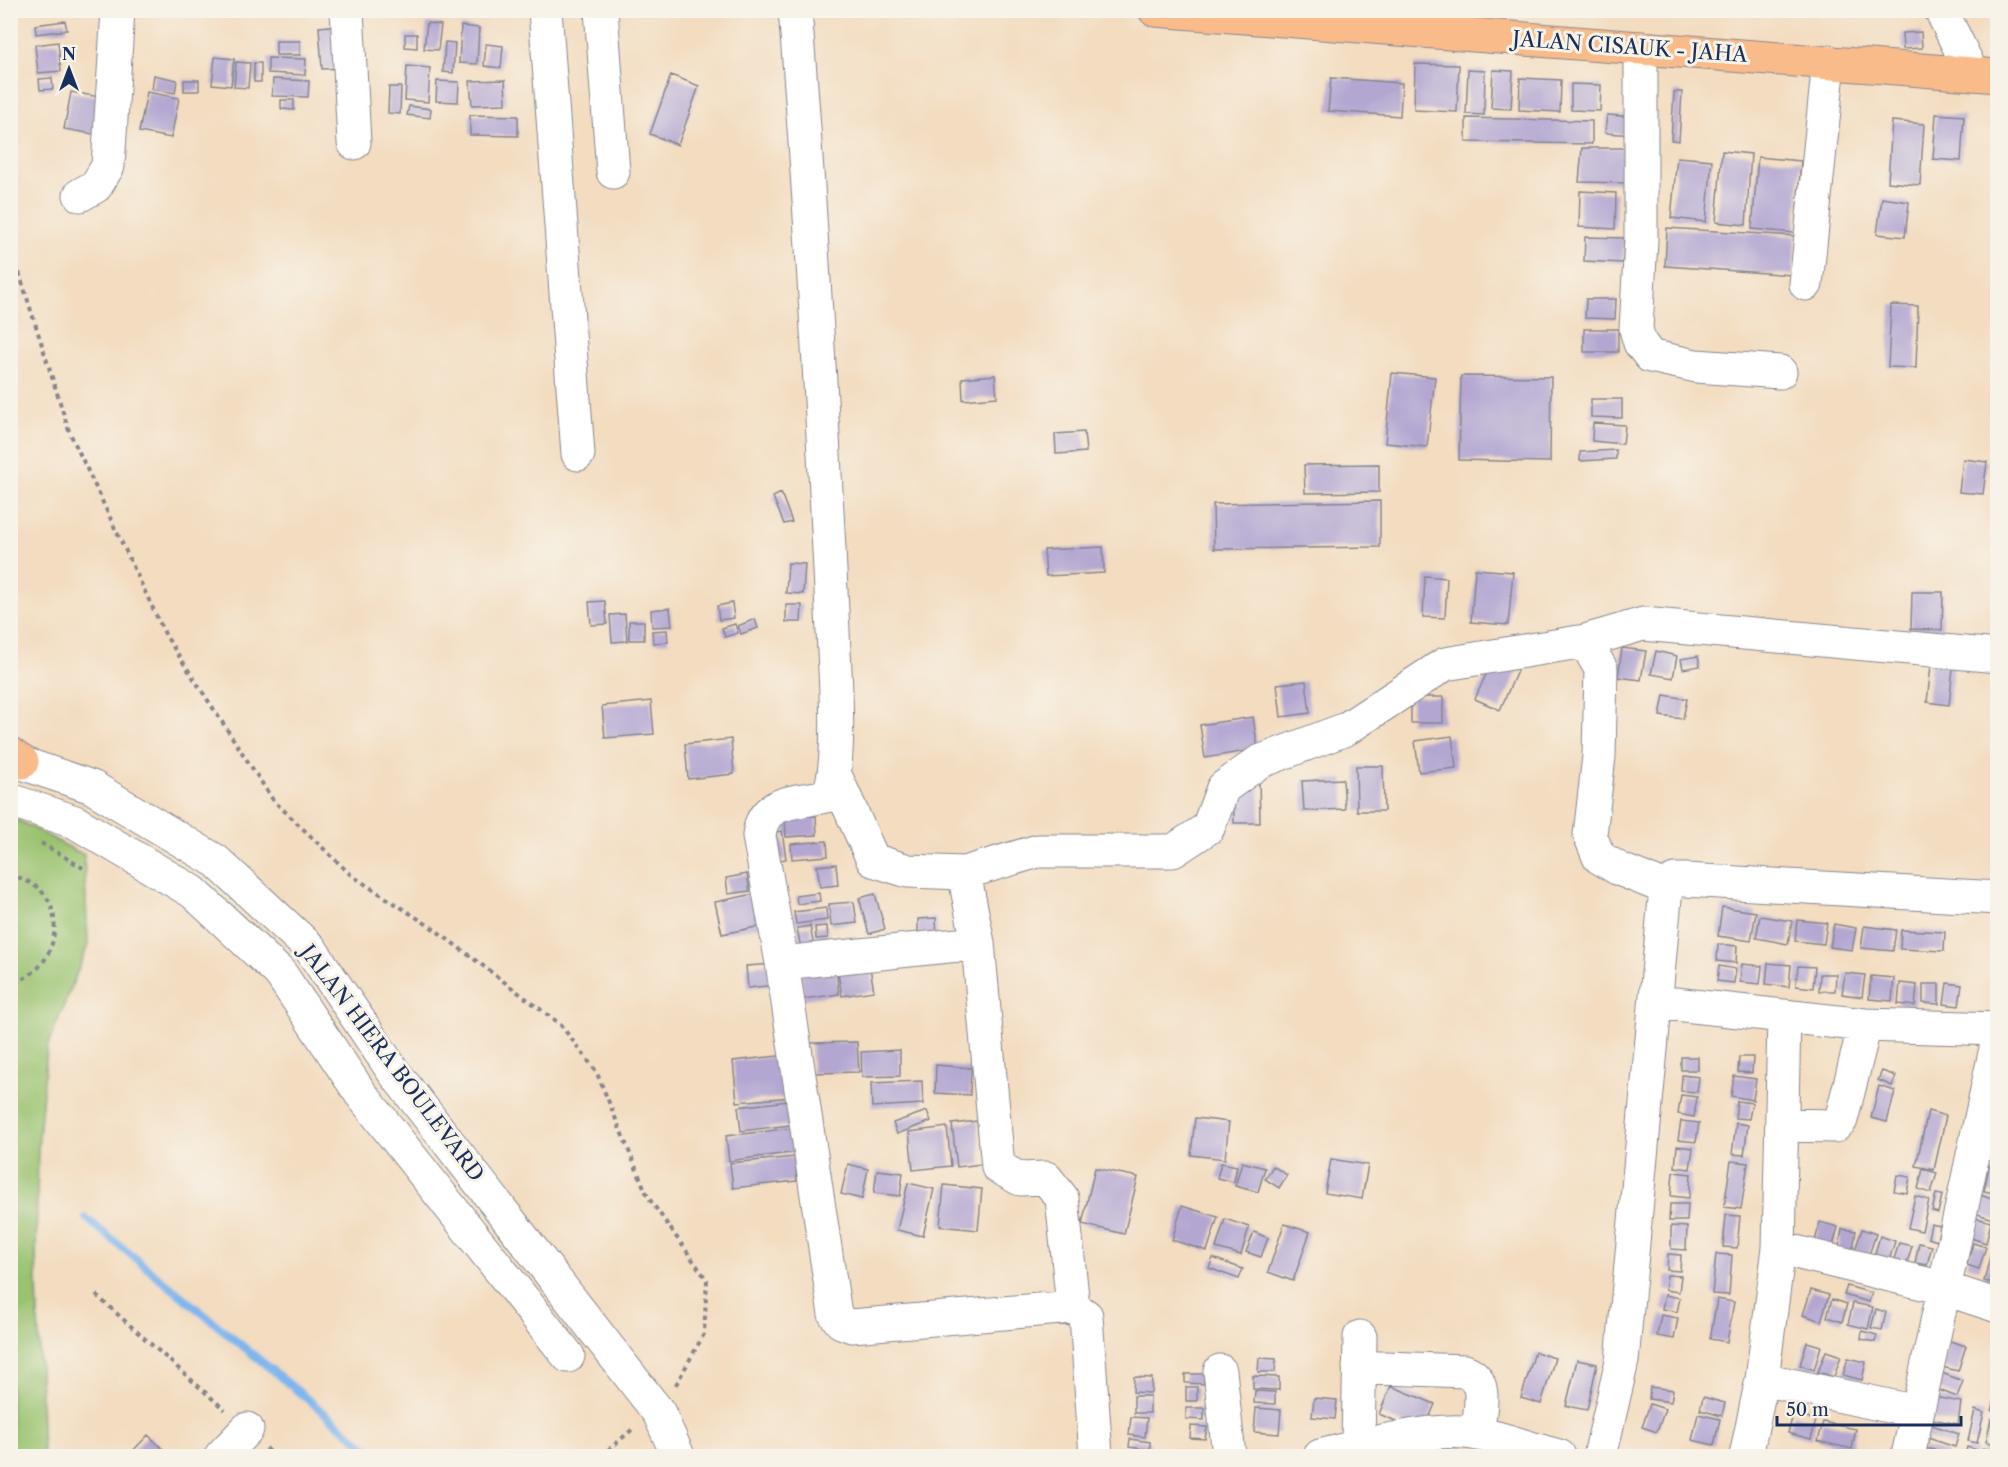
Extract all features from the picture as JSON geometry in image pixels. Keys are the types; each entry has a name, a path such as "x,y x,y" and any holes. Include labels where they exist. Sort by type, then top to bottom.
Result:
{"main road":[{"name":"JALAN CISAUK - JAHA","path":"1155,10 1985,75"}],"street":[{"path":"80,195 96,186 108,166 118,10"},
{"path":"347,10 354,143"},
{"path":"545,10 578,454"},
{"path":"601,10 614,172"},
{"path":"795,10 823,414 836,708 835,775 831,791 826,796 769,810 760,821 759,836 782,963 835,1314 841,1322 852,1326 1072,1307 1086,1316 1096,1456"},
{"path":"1941,10 1985,75"},
{"path":"1641,48 1641,240 1636,329 1640,343 1650,356 1696,366 1780,372"},
{"path":"1806,284 1829,62"},
{"path":"835,775 873,860 908,871 964,873 1038,851 1173,851 1208,828 1223,788 1259,762 1346,729 1446,664 1585,641 1643,624 1998,656"},
{"path":"1585,641 1601,669 1599,756 1590,835 1599,858 1619,869 1666,888"},
{"name":"JALAN HIERA BOULEVARD","path":"14,758 92,787 216,861 310,948 393,1071 659,1413 678,1456"},
{"name":"JALAN HIERA BOULEVARD","path":"10,800 75,822 193,892 280,973 361,1094 568,1356"},
{"path":"964,873 978,943 998,1167 1020,1179 1046,1178 1062,1198 1072,1307"},
{"path":"1600,1456 1622,1361 1666,888 1675,880 1685,880 1998,898"},
{"path":"782,963 978,943"},
{"path":"1657,1002 1865,1025 1998,1029"},
{"path":"1746,1456 1762,1379 1779,1248 1784,1017"},
{"path":"1782,1125 1835,1126 1841,1120 1865,1025"},
{"path":"1908,1456 1998,1039"},
{"path":"361,1094 393,1071"},
{"path":"1779,1248 1944,1288 1998,1306"},
{"path":"1358,1446 1360,1352 1473,1374 1478,1378 1481,1397 1477,1434"},
{"path":"1220,1371 1229,1456"},
{"path":"1762,1379 1917,1412"},
{"path":"221,1456 247,1429"},
{"path":"1320,1456 1358,1446 1451,1431 1477,1434 1559,1456"}],"path":[{"path":"10,165 17,266 69,431 166,636 273,800 351,875 434,929 560,1024 596,1071 648,1197 707,1280 704,1334 659,1413 626,1433 601,1456"},
{"path":"37,840 83,868"},
{"path":"10,873 39,889 49,902 55,923 52,946 38,969 14,984"},
{"path":"10,960 14,984 10,1011"},
{"path":"96,1294 274,1456"}],"green space":[{"path":"10,816 84,855 88,945 47,1048 38,1148 36,1255 43,1456 11,1456"}],"building":[{"path":"65,21 67,30 36,34 35,25"},
{"path":"427,23 441,25 438,50 424,49"},
{"path":"341,25 344,68 322,69 319,27"},
{"path":"461,26 479,28 477,64 459,63"},
{"path":"1921,32 1922,48 1903,49 1902,33"},
{"path":"405,34 417,34 417,48 405,47"},
{"path":"276,41 300,41 300,55 276,55"},
{"path":"58,42 61,71 38,73 35,45"},
{"path":"445,42 455,43 453,73 443,72"},
{"path":"486,44 503,46 501,68 484,66"},
{"path":"215,57 234,59 231,86 212,84"},
{"path":"268,58 306,59 305,75 268,73"},
{"path":"236,62 250,63 248,88 234,87"},
{"path":"254,63 261,63 261,82 254,82"},
{"path":"1415,64 1459,65 1457,112 1414,110"},
{"path":"407,66 430,68 428,102 405,100"},
{"path":"1468,70 1485,71 1484,115 1466,114"},
{"path":"1493,70 1513,71 1511,109 1491,108"},
{"path":"154,75 177,80 175,93 152,89"},
{"path":"671,75 699,86 678,145 650,134"},
{"path":"52,78 53,89 40,90 39,79"},
{"path":"1331,78 1402,83 1400,116 1328,111"},
{"path":"1520,78 1561,80 1560,112 1519,110"},
{"path":"273,79 309,81 308,97 272,96"},
{"path":"184,80 199,80 199,91 184,91"},
{"path":"505,80 506,104 472,105 470,81"},
{"path":"437,81 459,82 458,102 436,101"},
{"path":"1571,84 1601,85 1600,111 1571,110"},
{"path":"389,87 401,87 400,114 388,113"},
{"path":"71,92 106,98 99,135 64,129"},
{"path":"147,92 179,98 171,138 139,132"},
{"path":"1674,92 1682,92 1679,141 1671,140"},
{"path":"281,100 294,100 294,110 281,109"},
{"path":"409,106 431,109 430,118 407,115"},
{"path":"1936,114 1964,116 1961,161 1933,159"},
{"path":"470,115 518,116 518,136 470,135"},
{"path":"1607,115 1636,117 1635,135 1605,133"},
{"path":"1466,118 1592,121 1592,144 1466,142"},
{"path":"1892,121 1924,124 1920,185 1888,182"},
{"path":"1582,148 1631,148 1627,183 1579,182"},
{"path":"1722,151 1751,154 1746,225 1716,222"},
{"path":"1677,157 1712,160 1706,222 1671,218"},
{"path":"1758,157 1801,161 1795,233 1752,229"},
{"path":"1580,191 1616,193 1615,229 1579,227"},
{"path":"1882,198 1909,202 1905,237 1877,234"},
{"path":"1667,228 1796,236 1793,275 1665,266"},
{"path":"1585,237 1624,238 1623,263 1584,261"},
{"path":"1586,299 1616,299 1615,319 1585,318"},
{"path":"1891,305 1918,306 1916,368 1888,367"},
{"path":"1584,329 1618,329 1618,352 1584,352"},
{"path":"1392,373 1435,377 1427,447 1385,443"},
{"path":"995,375 997,397 963,400 962,378"},
{"path":"1461,376 1551,377 1550,462 1459,460"},
{"path":"1591,399 1622,399 1622,418 1591,417"},
{"path":"1593,423 1625,425 1623,444 1592,441"},
{"path":"1084,432 1086,452 1056,454 1055,434"},
{"path":"1616,450 1616,459 1580,461 1580,452"},
{"path":"1963,459 1987,462 1983,494 1959,492"},
{"path":"1995,460 1998,460 1998,489 1993,488"},
{"path":"1379,464 1379,492 1305,493 1304,465"},
{"path":"781,493 792,522 784,524 773,497"},
{"path":"1380,501 1380,547 1214,549 1213,504"},
{"path":"1996,503 1998,504 1998,530 1993,529"},
{"path":"1103,547 1104,573 1046,576 1044,550"},
{"path":"788,563 805,564 803,594 786,593"},
{"path":"1475,569 1513,572 1508,625 1471,622"},
{"path":"1425,576 1447,578 1445,618 1423,617"},
{"path":"1912,592 1943,592 1942,630 1911,629"},
{"path":"605,601 607,624 591,625 589,602"},
{"path":"732,603 734,618 719,620 717,606"},
{"path":"786,605 802,605 801,622 786,622"},
{"path":"670,608 672,626 652,627 651,610"},
{"path":"625,614 627,641 612,642 610,615"},
{"path":"755,619 758,628 741,634 738,626"},
{"path":"629,621 644,621 644,640 629,640"},
{"path":"735,624 738,633 725,637 722,628"},
{"path":"667,630 668,642 653,643 652,631"},
{"path":"1622,648 1646,651 1641,680 1618,677"},
{"path":"1656,651 1677,656 1673,678 1651,674"},
{"path":"1496,652 1521,662 1500,710 1475,699"},
{"path":"1698,656 1700,666 1683,669 1681,659"},
{"path":"1932,657 1954,659 1949,705 1927,702"},
{"path":"1306,681 1310,713 1281,717 1277,684"},
{"path":"1664,695 1687,699 1683,719 1660,716"},
{"path":"1411,697 1443,697 1443,723 1411,723"},
{"path":"651,701 654,734 605,738 602,706"},
{"path":"1253,717 1258,749 1205,758 1200,725"},
{"path":"1452,736 1456,768 1419,772 1415,741"},
{"path":"731,739 734,774 688,779 685,744"},
{"path":"1356,766 1383,766 1384,811 1357,811"},
{"path":"1259,779 1260,823 1234,823 1233,780"},
{"path":"1343,779 1345,809 1304,811 1302,781"},
{"path":"816,816 817,835 786,837 785,817"},
{"path":"782,831 786,859 774,861 770,833"},
{"path":"827,841 828,856 792,859 791,844"},
{"path":"836,864 838,885 820,887 817,866"},
{"path":"747,874 750,891 728,894 726,878"},
{"path":"764,892 771,924 722,934 715,902"},
{"path":"819,893 820,901 797,904 796,896"},
{"path":"875,894 885,929 869,934 859,898"},
{"path":"854,902 857,923 831,926 829,904"},
{"path":"1722,907 1756,912 1751,941 1718,936"},
{"path":"826,908 827,920 796,924 794,912"},
{"path":"1760,916 1792,921 1788,944 1756,938"},
{"path":"936,918 937,939 918,940 918,919"},
{"path":"1797,920 1827,923 1824,944 1795,941"},
{"path":"1834,924 1856,928 1852,950 1830,947"},
{"path":"810,926 814,947 801,949 797,928"},
{"path":"827,926 828,938 816,939 815,927"},
{"path":"1864,926 1896,930 1893,951 1861,948"},
{"path":"1901,930 1945,932 1944,951 1900,949"},
{"path":"1718,944 1737,946 1736,963 1717,961"},
{"path":"869,962 874,991 842,996 837,967"},
{"path":"1768,963 1791,965 1789,987 1766,984"},
{"path":"775,964 777,985 748,988 746,966"},
{"path":"1742,964 1762,966 1760,984 1740,982"},
{"path":"1719,966 1736,969 1734,983 1717,981"},
{"path":"1798,966 1815,967 1813,988 1796,986"},
{"path":"836,968 839,994 804,999 801,973"},
{"path":"1845,973 1865,975 1862,997 1842,994"},
{"path":"1820,974 1836,974 1835,991 1819,991"},
{"path":"1871,976 1894,978 1892,1001 1869,999"},
{"path":"1900,983 1917,985 1915,1006 1898,1004"},
{"path":"1947,983 1962,985 1959,1006 1944,1004"},
{"path":"1923,984 1939,984 1939,1004 1923,1003"},
{"path":"857,1042 859,1072 812,1073 811,1043"},
{"path":"900,1050 900,1076 862,1077 861,1052"},
{"path":"788,1055 792,1097 737,1102 733,1061"},
{"path":"1681,1057 1698,1057 1698,1070 1681,1070"},
{"path":"1739,1057 1753,1057 1752,1073 1738,1072"},
{"path":"936,1065 971,1068 970,1095 935,1093"},
{"path":"1882,1071 1896,1076 1892,1086 1878,1080"},
{"path":"1682,1075 1699,1077 1697,1092 1681,1091"},
{"path":"1734,1076 1756,1079 1753,1100 1731,1096"},
{"path":"922,1081 923,1104 872,1107 871,1083"},
{"path":"1879,1086 1895,1091 1887,1122 1871,1118"},
{"path":"1681,1095 1697,1097 1694,1117 1678,1114"},
{"path":"788,1101 791,1125 741,1131 738,1107"},
{"path":"1737,1101 1752,1103 1749,1119 1735,1118"},
{"path":"927,1111 931,1121 897,1134 893,1123"},
{"path":"1928,1111 1946,1116 1934,1170 1916,1166"},
{"path":"1195,1118 1229,1122 1225,1159 1191,1155"},
{"path":"977,1121 982,1164 957,1167 952,1124"},
{"path":"1681,1121 1699,1123 1696,1142 1678,1140"},
{"path":"1736,1123 1748,1125 1744,1155 1732,1154"},
{"path":"947,1127 951,1166 913,1170 909,1132"},
{"path":"793,1128 796,1152 729,1161 726,1136"},
{"path":"1998,1133 1998,1158 1989,1155"},
{"path":"1677,1146 1693,1148 1690,1169 1675,1167"},
{"path":"795,1157 797,1181 733,1188 730,1163"},
{"path":"1331,1159 1368,1165 1362,1199 1325,1193"},
{"path":"1731,1161 1748,1163 1741,1209 1724,1207"},
{"path":"1242,1162 1265,1168 1258,1192 1235,1186"},
{"path":"1221,1163 1237,1166 1234,1182 1217,1178"},
{"path":"848,1164 868,1169 862,1199 841,1194"},
{"path":"1273,1166 1287,1175 1279,1188 1265,1179"},
{"path":"1989,1166 1998,1168 1998,1194 1984,1191"},
{"path":"1095,1168 1138,1177 1124,1234 1082,1224"},
{"path":"1923,1169 1937,1173 1931,1193 1918,1189"},
{"path":"877,1170 903,1173 900,1196 874,1193"},
{"path":"1673,1172 1691,1174 1689,1198 1671,1196"},
{"path":"1897,1175 1910,1177 1907,1193 1894,1191"},
{"path":"908,1183 934,1189 923,1236 897,1230"},
{"path":"944,1185 982,1189 978,1230 940,1226"},
{"path":"1936,1194 1942,1195 1938,1213 1932,1211"},
{"path":"1980,1195 1998,1201 1997,1220 1974,1213"},
{"path":"1915,1196 1929,1200 1922,1231 1908,1228"},
{"path":"1670,1204 1688,1204 1687,1221 1669,1221"},
{"path":"1182,1206 1218,1217 1207,1251 1172,1240"},
{"path":"1726,1215 1740,1216 1737,1248 1723,1247"},
{"path":"1976,1218 1991,1222 1986,1243 1971,1238"},
{"path":"1225,1219 1249,1227 1241,1255 1216,1248"},
{"path":"1820,1222 1838,1227 1832,1249 1814,1245"},
{"path":"1284,1224 1310,1232 1293,1281 1268,1272"},
{"path":"1931,1224 1940,1226 1937,1241 1928,1238"},
{"path":"1671,1226 1687,1227 1686,1250 1671,1249"},
{"path":"1842,1229 1856,1231 1852,1253 1838,1251"},
{"path":"1862,1229 1876,1234 1869,1255 1855,1250"},
{"path":"1996,1231 1998,1231 1998,1248 1992,1247"},
{"path":"1254,1232 1268,1238 1261,1257 1246,1252"},
{"path":"1880,1236 1895,1241 1889,1261 1874,1257"},
{"path":"1899,1243 1912,1246 1907,1263 1894,1259"},
{"path":"1919,1243 1932,1246 1927,1265 1915,1263"},
{"path":"1973,1243 1986,1247 1979,1269 1967,1265"},
{"path":"1991,1253 1998,1254 1998,1284 1984,1281"},
{"path":"1668,1254 1681,1255 1680,1271 1667,1270"},
{"path":"1716,1254 1732,1255 1729,1295 1712,1294"},
{"path":"1213,1258 1243,1269 1239,1279 1209,1268"},
{"path":"1667,1275 1681,1276 1679,1292 1665,1290"},
{"path":"1847,1286 1872,1293 1869,1302 1844,1295"},
{"path":"1811,1290 1829,1295 1821,1321 1803,1315"},
{"path":"1665,1295 1680,1298 1677,1312 1662,1309"},
{"path":"1717,1299 1734,1302 1727,1342 1710,1339"},
{"path":"1832,1299 1847,1304 1842,1322 1827,1317"},
{"path":"1853,1303 1873,1307 1868,1329 1848,1324"},
{"path":"1876,1309 1886,1312 1882,1330 1871,1328"},
{"path":"1661,1315 1678,1318 1674,1339 1657,1336"},
{"path":"1862,1331 1877,1335 1875,1342 1861,1339"},
{"path":"1950,1341 1966,1346 1958,1371 1942,1367"},
{"path":"1807,1342 1821,1346 1814,1370 1800,1365"},
{"path":"1826,1351 1841,1356 1834,1377 1818,1372"},
{"path":"1535,1352 1555,1358 1541,1404 1521,1398"},
{"path":"1259,1358 1276,1359 1275,1372 1258,1372"},
{"path":"1848,1358 1866,1362 1862,1380 1843,1375"},
{"path":"1577,1360 1597,1364 1587,1410 1566,1406"},
{"path":"1939,1372 1963,1381 1957,1397 1934,1388"},
{"path":"1185,1374 1204,1374 1204,1384 1185,1383"},
{"path":"1253,1376 1279,1377 1279,1390 1253,1389"},
{"path":"1134,1377 1152,1378 1151,1393 1133,1392"},
{"path":"1391,1386 1435,1404 1423,1432 1379,1414"},
{"path":"1186,1387 1197,1387 1197,1401 1186,1401"},
{"path":"1650,1387 1673,1390 1671,1402 1649,1399"},
{"path":"1255,1391 1275,1392 1275,1404 1254,1403"},
{"path":"1998,1392 1998,1412 1992,1411"},
{"path":"1134,1396 1150,1396 1150,1413 1134,1413"},
{"path":"1703,1397 1725,1403 1722,1416 1700,1410"},
{"path":"1934,1397 1961,1402 1958,1424 1931,1419"},
{"path":"1314,1398 1337,1400 1335,1419 1312,1417"},
{"path":"1650,1404 1665,1409 1657,1432 1642,1427"},
{"path":"1186,1408 1204,1408 1204,1420 1186,1419"},
{"path":"1256,1408 1281,1410 1279,1434 1254,1432"},
{"path":"1975,1410 1984,1413 1977,1443 1968,1441"},
{"path":"1698,1414 1720,1419 1714,1445 1692,1440"},
{"path":"1793,1415 1816,1420 1811,1439 1788,1433"},
{"path":"1131,1417 1147,1418 1145,1437 1129,1435"},
{"path":"1991,1419 1998,1420 1998,1444 1986,1442"},
{"path":"1823,1422 1856,1429 1852,1449 1818,1441"},
{"path":"1929,1424 1959,1434 1955,1447 1925,1437"},
{"path":"1191,1426 1207,1427 1205,1439 1190,1438"},
{"path":"148,1435 163,1449 156,1456 128,1456"},
{"path":"1130,1439 1150,1442 1150,1450 1129,1447"},
{"path":"1967,1447 1977,1450 1976,1456 1965,1456"},
{"path":"1923,1448 1947,1452 1946,1456 1921,1456"},
{"path":"1983,1448 1998,1453 1996,1456 1981,1456"},
{"path":"1788,1451 1803,1452 1803,1456 1787,1456"}],"waterway":[{"path":"86,1218 377,1456"}]}
